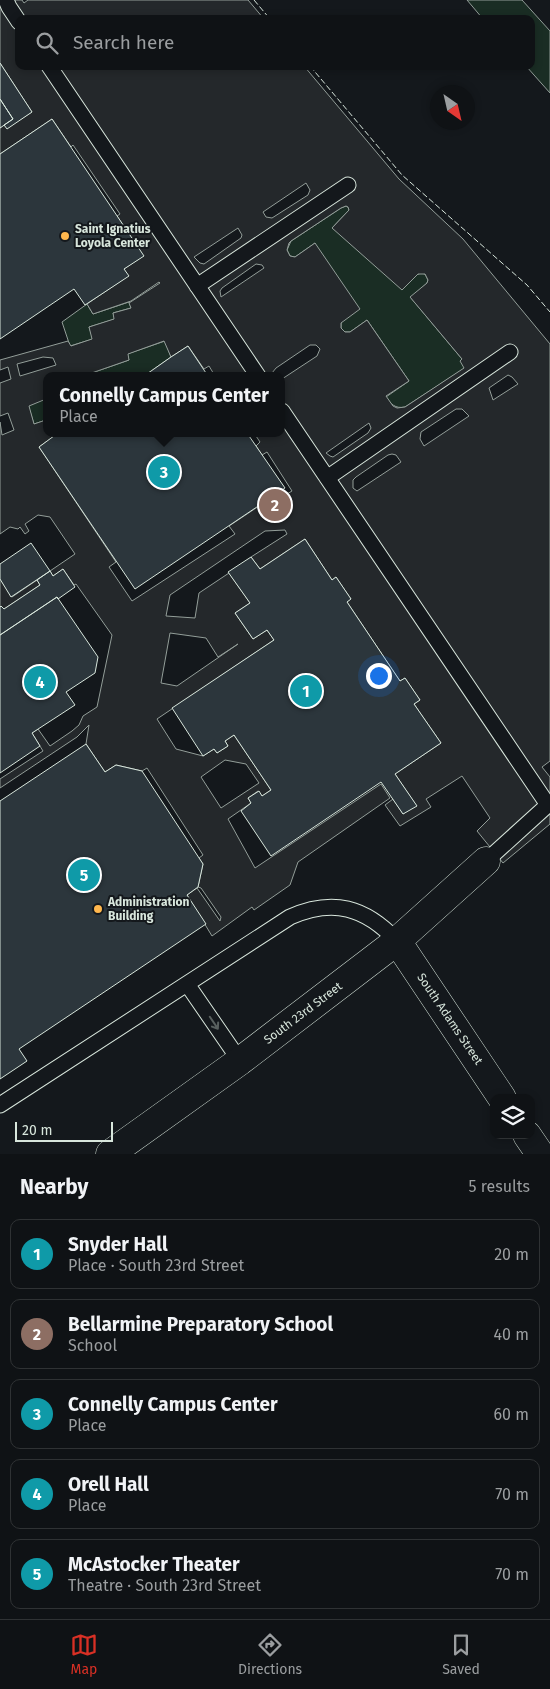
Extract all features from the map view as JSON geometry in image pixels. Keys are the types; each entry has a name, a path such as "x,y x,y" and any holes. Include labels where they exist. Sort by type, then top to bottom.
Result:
{"street":[{"name":"South 23rd Street","path":"110,1154 240,1062 397,941 486,860"},
{"name":"South Adams Street","path":"397,941 499,1094"},
{"path":"530,1139 540,1154"}],"lane":[{"path":"6,0 15,16"},
{"path":"52,70 255,372"},
{"path":"197,286 348,185"},
{"path":"327,478 510,352"},
{"path":"285,415 549,804 486,860"},
{"path":"0,1105 290,917 307,910 329,906 360,912 371,918 397,941"},
{"path":"187,984 240,1062"}],"green space":[{"path":"467,0 522,0 550,31 550,93 530,70 535,70 535,15 480,15"},
{"path":"346,206 349,210 332,228 416,275 425,274 428,280 427,283 411,298 462,359 465,368 405,407 394,405 386,397 409,381 367,320 350,332 345,332 341,328 343,321 315,243 295,257 290,256 287,250 291,241"},
{"path":"129,302 131,308 113,313 115,319 89,327 93,339 70,346 62,322 87,304 93,314"},
{"path":"165,341 171,357 150,372 94,372 129,360 127,354"},
{"path":"43,400 43,421 34,424 28,405"}],"shaded area":[{"path":"0,0 22,0 24,3 28,0 248,0 261,15 15,15 15,70 307,70 399,179 463,239 550,344 550,761 542,767 550,777 550,824 503,863 477,831 490,818 462,776 426,799 431,807 400,826 385,805 393,799 403,814 416,805 395,774 441,743 414,704 420,700 405,678 400,681 347,602 351,599 336,577 332,580 305,539 260,569 251,557 287,534 285,530 265,531 170,595 166,616 195,618 199,593 229,573 250,603 235,613 253,639 267,630 274,640 157,719 176,749 203,756 214,749 217,753 228,746 225,741 234,735 271,790 262,796 258,791 248,798 251,803 228,819 255,868 381,784 390,798 298,862 290,885 254,910 252,907 212,936 187,895 197,888 220,921 221,917 201,888 198,887 203,864 199,858 203,855 147,768 142,771 116,765 105,772 86,744 89,725 77,737 0,788 0,779 43,751 32,733 38,729 50,746 72,731 79,725 83,716 97,707 112,635 63,569 53,576 50,571 75,554 50,517 38,515 25,524 29,531 25,534 20,527 18,529 10,527 0,534 0,422 2,435 14,430 8,413 0,416 0,383 11,379 8,367 0,370 0,360 68,341 71,346 92,339 89,327 114,319 113,313 131,308 129,303 160,283 131,301 93,314 87,304 128,276 124,269 143,256 117,216 120,214 73,145 71,147 52,119 0,154 0,128 4,125 7,128 32,112 0,63","holes":["306,183 310,190 308,195 272,218 266,217 263,212","348,207 349,210 332,228 402,290 418,274 425,274 428,280 427,283 410,297 462,359 460,361 464,368 405,407 397,408 393,406 386,396 409,381 367,320 350,332 345,332 341,328 341,323 360,309 315,243 295,257 290,256 287,250 291,241 341,208","238,228 242,235 241,238 204,264 194,257","256,264 262,265 264,268 221,297 220,291","164,341 171,357 188,346 204,369 209,366 213,372 273,372 310,345 316,345 320,349 317,356 285,377 285,437 257,437 260,442 256,446 262,455 267,452 292,491 287,494 277,494 229,526 235,534 132,601 109,567 116,562 39,447 53,437 43,437 43,421 34,424 29,406 43,400 43,372 94,372 129,360 128,354","43,357 53,358 56,365 20,376 17,364","508,375 512,377 518,384 493,400 489,388","456,409 462,409 469,416 424,446 420,439 421,432","369,423 371,428 368,433 333,457 326,453","388,455 396,455 401,462 357,491 353,488 353,480","170,633 206,638 218,657 238,644 177,686 161,683","225,760 246,764 259,783 221,808 201,777"]},
{"path":"0,579 12,597 37,580 40,585 4,609 0,607"}],"building":[{"path":"0,63 32,112 7,129 4,125 13,119 0,99"},
{"path":"0,99 13,119 0,128"},
{"name":"Saint Ignatius Loyola Center","path":"52,119 144,256 124,269 129,276 85,305 74,289 0,339 0,154"},
{"path":"188,346 205,372 150,372"},
{"path":"53,437 250,437 285,488 135,589 39,447"},
{"path":"305,539 332,580 336,577 351,599 347,602 400,681 405,678 420,700 414,704 441,743 395,774 417,806 403,814 381,782 271,856 241,811 251,803 248,798 259,791 262,796 271,790 234,735 225,741 228,746 217,753 214,749 203,756 172,708 274,640 267,630 253,639 235,613 250,603 228,572 251,557 260,569"},
{"path":"31,543 50,571 11,597 0,579 0,564"},
{"path":"63,569 75,587 0,635 0,607 4,609 40,585 37,580 50,571 53,576"},
{"path":"57,597 98,657 95,673 66,692 75,705 32,733 40,746 0,773 0,635"},
{"name":"Administration Building","path":"86,744 105,772 116,765 142,771 203,864 198,887 187,895 206,924 19,1049 27,1061 0,1079 0,801"}],"fence":[{"path":"254,0 267,15"},
{"path":"313,70 402,175 527,285 550,312"}],"place":[{"name":"Saint Ignatius Loyola Center","path":"65,236"},
{"name":"Connelly Campus Center","path":"164,472"},
{"name":"Bellarmine Preparatory School","path":"275,505"},
{"name":"Orell Hall","path":"40,682"},
{"name":"Snyder Hall","path":"306,691"},
{"name":"McAstocker Theater","path":"84,875"},
{"name":"Administration Building","path":"98,909"}]}
